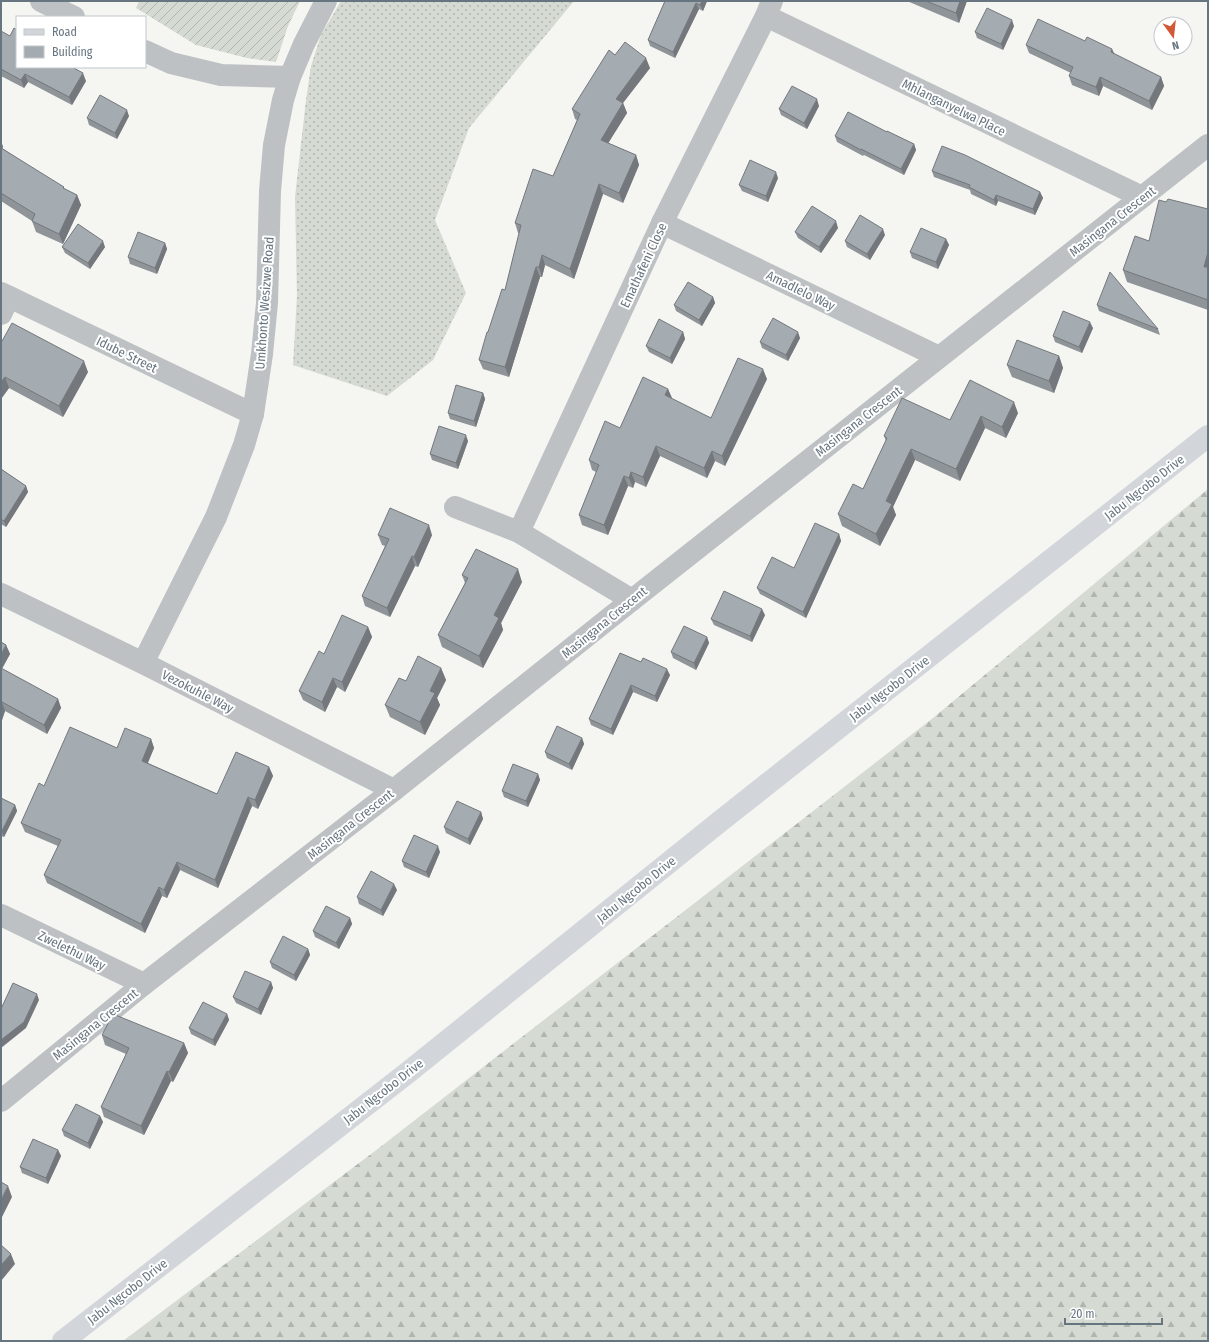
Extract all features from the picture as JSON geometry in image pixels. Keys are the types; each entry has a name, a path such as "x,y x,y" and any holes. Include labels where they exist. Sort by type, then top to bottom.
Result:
{"main road":[{"name":"Jabu Ngcobo Drive","path":"63,1341 406,1074 723,819 1208,436"}],"street":[{"path":"41,1 72,16"},
{"name":"Umkhonto Wesizwe Road","path":"144,664 216,517 244,445 253,414 262,354 266,303 270,191 274,145 283,100 290,77 304,44 326,1"},
{"name":"Mhlanganyelwa Place","path":"769,9 1142,197"},
{"name":"Emathafeni Close","path":"519,532 662,224 769,9"},
{"path":"146,51 171,63 221,75 290,77"},
{"name":"Masingana Crescent","path":"1,1101 144,984 394,790 1208,145"},
{"name":"Amadlelo Way","path":"662,224 939,357"},
{"name":"Idube Street","path":"4,301 253,414"},
{"path":"455,507 519,532 632,600"},
{"name":"Vezokuhle Way","path":"1,594 394,790"},
{"name":"Zwelethu Way","path":"1,915 144,984"}],"green space":[{"path":"139,1 300,1 288,26 276,62 247,58 196,45 136,8"},
{"path":"341,1 574,1 469,128 435,220 466,293 433,360 387,396 293,365 297,296 295,197 306,100 311,66 321,35"},
{"path":"1208,489 1208,1341 123,1341 379,1148 933,718"}],"building":[{"path":"665,1 702,1 700,5 696,3 673,52 648,40"},
{"path":"926,1 960,1 956,13"},
{"path":"987,8 1012,20 1001,44 975,32"},
{"path":"1038,19 1085,41 1087,37 1112,49 1111,52 1161,77 1149,101 1100,77 1096,87 1069,76 1073,67 1026,45"},
{"path":"14,28 16,29 16,68 74,68 83,73 69,97 25,74 21,80 1,69 1,31 10,36"},
{"path":"625,42 646,58 616,99 623,103 601,140 636,155 619,193 599,184 570,269 542,255 539,267 536,267 505,367 479,360 502,289 505,290 521,225 515,223 533,169 553,176 580,114 572,109 609,50 615,55"},
{"path":"792,86 817,99 804,123 779,109"},
{"path":"100,95 127,110 115,133 87,118"},
{"path":"848,112 914,144 901,169 835,136"},
{"path":"942,146 965,155 1040,192 1033,209 996,195 994,200 969,187 970,185 932,171"},
{"path":"1,148 64,187 63,188 77,195 59,234 32,221 35,214 1,193"},
{"path":"750,160 776,172 766,196 739,185"},
{"path":"1168,199 1208,209 1208,252 1204,267 1208,267 1208,300 1123,270 1135,236 1149,241 1159,200 1166,202"},
{"path":"812,206 836,221 819,247 795,232"},
{"path":"860,215 883,229 867,254 845,241"},
{"path":"78,224 103,241 88,263 62,247"},
{"path":"921,228 946,239 936,262 910,252"},
{"path":"138,232 165,243 155,268 128,257"},
{"path":"1110,272 1158,329 1097,305"},
{"path":"688,282 713,297 699,320 674,305"},
{"path":"1063,311 1090,322 1079,347 1053,336"},
{"path":"773,318 798,332 786,355 760,342"},
{"path":"659,319 683,332 670,358 646,346"},
{"path":"12,323 84,361 59,406 5,377 1,382 1,343"},
{"path":"1017,340 1059,356 1049,381 1007,365"},
{"path":"738,358 763,369 722,456 712,451 704,468 656,446 643,477 631,472 629,478 624,476 604,525 579,515 599,465 589,460 605,421 620,428 643,377 668,389 665,395 711,418"},
{"path":"970,380 1014,402 1002,427 981,416 956,469 911,449 886,501 892,504 876,534 838,514 853,484 863,489 887,438 884,436 902,398 950,420"},
{"path":"456,385 483,393 474,421 448,413"},
{"path":"439,426 466,435 456,463 430,454"},
{"path":"1,469 26,486 4,521 1,519"},
{"path":"390,508 429,525 387,608 362,596 389,539 378,535"},
{"path":"815,523 839,534 803,612 757,588 772,557 794,568"},
{"path":"476,549 518,569 494,615 499,618 479,656 438,635 468,578 462,575"},
{"path":"724,591 762,609 750,636 711,619"},
{"path":"342,615 368,627 342,682 333,678 322,702 299,691 319,651 324,654"},
{"path":"684,626 707,637 694,663 671,652"},
{"path":"1,642 6,645 1,655"},
{"path":"620,653 641,662 643,658 667,669 655,696 631,685 611,729 589,719"},
{"path":"418,656 441,668 430,691 435,693 420,722 385,705 399,678 406,681"},
{"path":"1,668 58,699 44,725 2,702 1,705"},
{"path":"557,726 582,738 569,764 545,752"},
{"path":"70,727 117,748 125,728 151,739 142,761 217,794 236,752 269,767 255,800 248,797 215,880 177,862 164,890 159,887 141,924 44,875 61,840 21,823 39,783 44,786"},
{"path":"513,764 538,774 526,801 502,791"},
{"path":"1,798 15,805 2,831 1,830"},
{"path":"457,801 481,812 468,839 444,827"},
{"path":"414,835 438,846 426,872 402,861"},
{"path":"371,871 394,884 381,910 357,897"},
{"path":"326,906 350,918 336,943 313,931"},
{"path":"283,936 308,949 294,975 270,962"},
{"path":"245,971 271,982 258,1009 233,997"},
{"path":"13,983 37,994 24,1022 1,1040 1,1009"},
{"path":"203,1002 227,1014 213,1040 189,1028"},
{"path":"113,1014 184,1043 169,1072 167,1071 141,1126 101,1107 129,1048 102,1035"},
{"path":"76,1104 100,1116 88,1143 62,1130"},
{"path":"33,1139 58,1150 46,1178 20,1167"},
{"path":"1,1182 8,1186 1,1200"},
{"path":"1,1245 11,1254 1,1265"}]}
